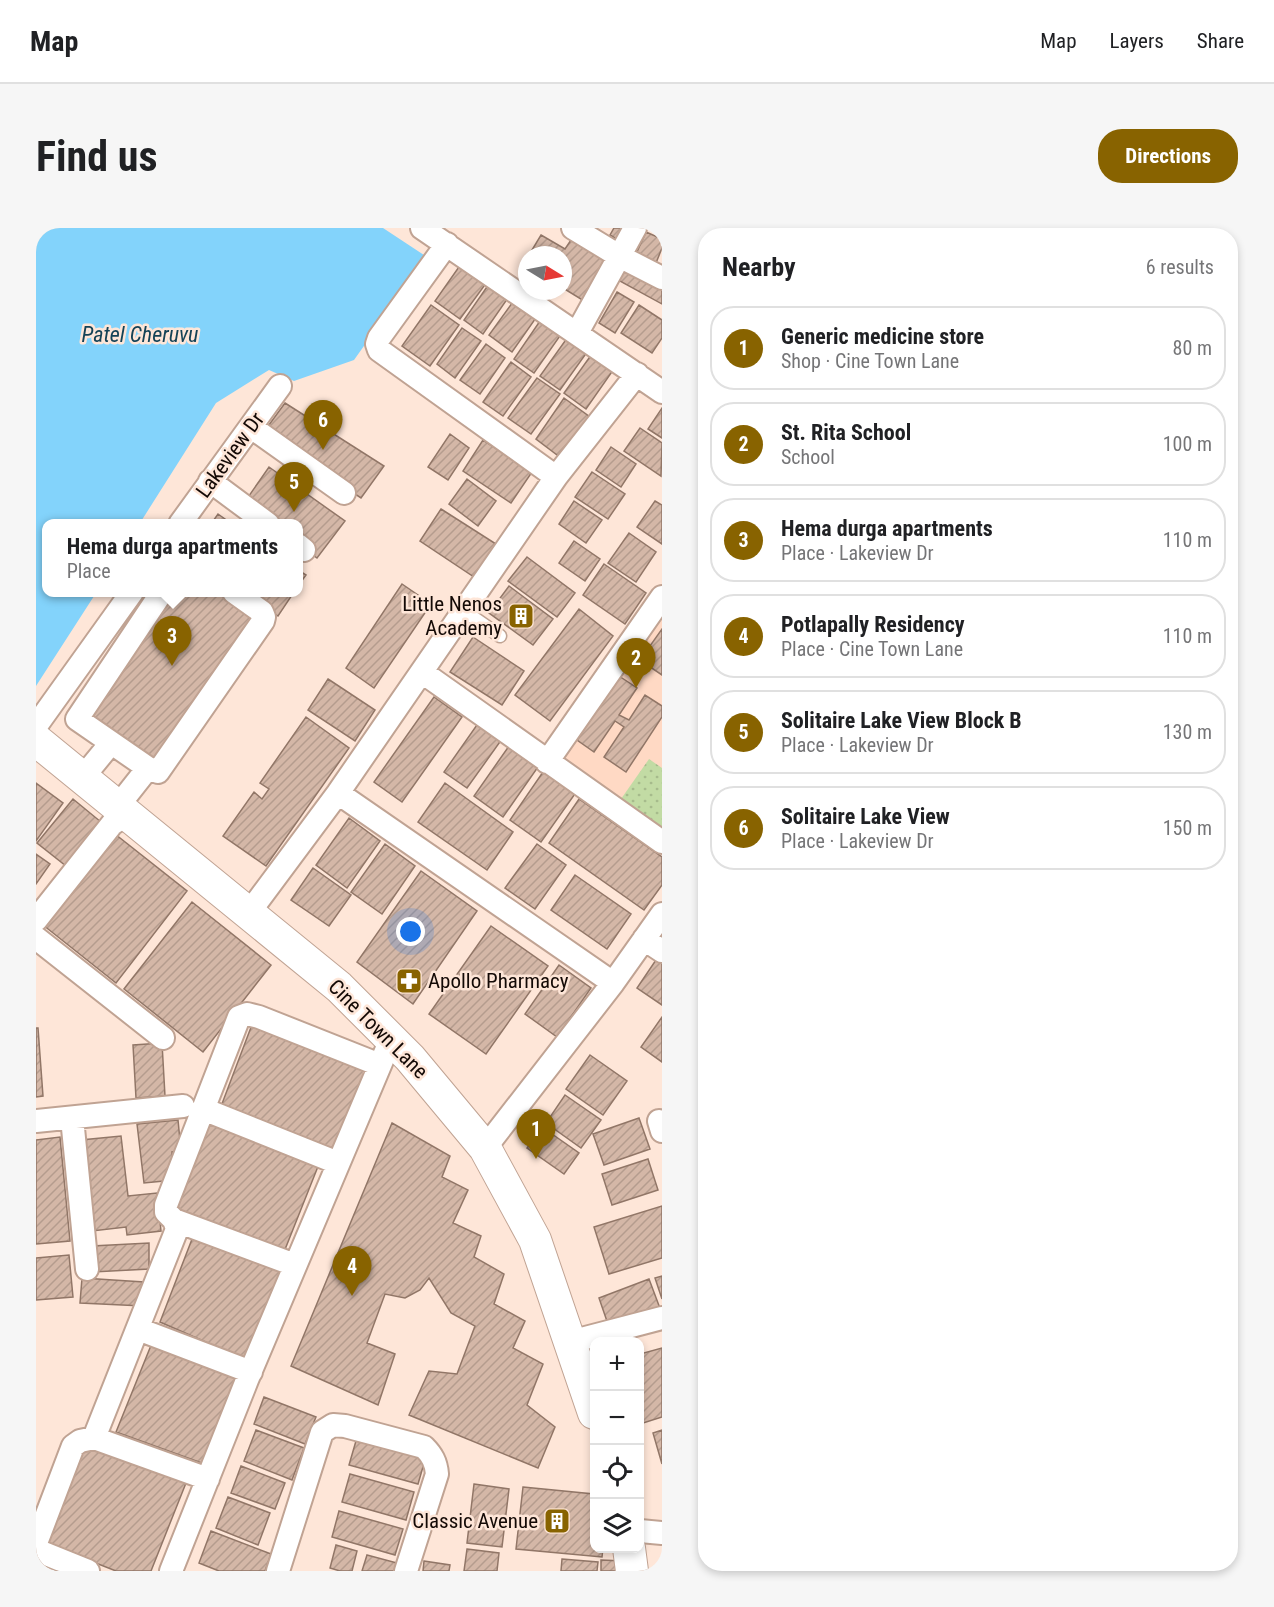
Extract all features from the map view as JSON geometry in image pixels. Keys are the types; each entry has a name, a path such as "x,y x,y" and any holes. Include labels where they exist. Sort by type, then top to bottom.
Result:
{"street":[{"path":"422,228 662,392"},
{"path":"573,228 619,256 662,278"},
{"path":"577,333 635,228"},
{"path":"447,244 379,338 377,344 380,350 556,477"},
{"path":"248,914 338,792 556,477 637,374"},
{"name":"Lakeview Dr","path":"183,519 279,386"},
{"path":"250,428 344,493"},
{"path":"210,481 261,519"},
{"path":"36,726 128,597"},
{"path":"159,597 78,715 80,722 156,772 161,771 264,617 262,612 241,597"},
{"path":"547,762 662,597"},
{"path":"422,672 662,842"},
{"name":"Cine Town Lane","path":"36,740 339,987 385,1052 410,1058 485,1148 535,1240 590,1401"},
{"path":"83,777 111,743"},
{"path":"36,920 112,824 148,768"},
{"path":"338,792 613,983"},
{"path":"485,1148 613,983 653,945 662,914"},
{"path":"36,938 163,1038"},
{"path":"171,1571 251,1372 296,1265 338,1163 385,1052 247,1014 239,1017 193,1108 165,1212 174,1220 296,1265"},
{"path":"36,1121 193,1108 338,1163"},
{"path":"72,1118 87,1269"},
{"path":"94,1438 177,1229 174,1220"},
{"path":"570,1342 662,1318"},
{"path":"138,1329 251,1372"},
{"path":"278,1571 322,1432 333,1425 345,1426 424,1447 432,1455 437,1474 406,1571"},
{"path":"36,1543 73,1446 80,1441 94,1438 208,1479"},
{"path":"644,1531 662,1533"},
{"path":"36,1550 88,1571"},
{"path":"630,1553 632,1571"}],"lane":[{"path":"464,611 500,636"}],"shaded area":[{"path":"662,614 662,834 559,762"}],"green space":[{"path":"649,759 662,768 662,827 621,799"}],"water":[{"name":"Patel Cheruvu","path":"36,228 383,228 427,257 354,360 294,381 269,370 216,403 143,519 42,519 42,597 93,597 36,686"}],"building":[{"path":"614,228 627,228 620,241 610,235"},
{"path":"646,232 662,239 662,248 656,263 636,254"},
{"path":"541,235 560,246 534,246"},
{"path":"573,237 609,259 584,301 572,294 572,246 567,246"},
{"path":"461,264 487,282 460,319 435,301"},
{"path":"625,267 662,287 662,304 618,280"},
{"path":"491,281 510,295 483,334 464,320"},
{"path":"617,292 634,302 615,333 599,323"},
{"path":"515,299 538,315 512,352 489,335"},
{"path":"431,305 459,325 430,366 402,346"},
{"path":"639,305 662,320 662,338 652,353 621,333"},
{"path":"542,318 562,333 534,373 514,359"},
{"path":"462,328 481,341 455,378 437,364"},
{"path":"570,334 590,348 560,390 540,376"},
{"path":"486,344 505,358 480,394 460,380"},
{"path":"594,351 616,366 586,409 564,393"},
{"path":"511,362 531,377 503,416 483,402"},
{"path":"537,378 560,394 531,434 508,418"},
{"path":"564,398 590,417 561,458 536,439"},
{"path":"285,403 384,466 361,498 263,433"},
{"path":"662,408 662,438 648,429"},
{"path":"640,428 662,443 661,476 624,451"},
{"path":"450,434 469,448 448,480 428,467"},
{"path":"483,440 532,472 511,503 463,471"},
{"path":"611,447 636,464 621,487 596,470"},
{"path":"269,467 345,521 317,558 303,548 303,519 265,519 244,503"},
{"path":"592,472 625,494 608,519 575,497"},
{"path":"467,479 496,501 478,526 449,504"},
{"path":"574,501 602,520 586,543 559,524"},
{"path":"655,501 662,505 662,544 637,527"},
{"path":"441,509 496,544 474,577 420,541"},
{"path":"218,514 225,519 214,519"},
{"path":"629,533 656,552 636,582 608,563"},
{"path":"574,541 600,559 585,581 559,563"},
{"path":"527,557 575,593 557,617 508,581"},
{"path":"604,564 646,593 625,624 583,595"},
{"path":"402,584 431,604 374,688 346,668"},
{"name":"Little Nenos Academy","path":"509,586 553,619 533,645 489,613"},
{"path":"163,597 234,597 263,617 159,767 83,715"},
{"path":"250,597 291,597 278,616"},
{"path":"579,609 613,636 550,721 515,695"},
{"path":"662,629 662,675 640,660"},
{"path":"473,637 524,671 502,705 450,672"},
{"path":"619,676 637,688 619,715 629,720 645,695 662,706 662,717 626,772 604,757 624,727 615,721 594,752 577,740"},
{"path":"328,679 375,710 355,741 308,710"},
{"path":"434,697 462,717 402,802 374,782"},
{"path":"306,717 349,748 266,866 223,836 254,792 262,799 269,789 260,783"},
{"path":"479,722 502,739 467,788 444,772"},
{"path":"509,746 538,767 503,817 474,796"},
{"path":"545,769 577,791 541,842 510,820"},
{"path":"36,783 63,803 36,841"},
{"path":"445,783 513,832 487,870 418,822"},
{"path":"73,799 101,822 66,866 37,843"},
{"path":"579,799 662,857 662,885 644,910 549,843"},
{"path":"349,818 380,841 347,888 316,865"},
{"path":"115,834 187,891 116,983 43,925"},
{"path":"385,844 415,866 382,914 351,892"},
{"path":"537,844 566,865 535,909 505,888"},
{"path":"36,854 50,864 36,884"},
{"path":"313,868 351,895 329,926 291,900"},
{"path":"421,871 477,911 413,1004 357,962"},
{"path":"575,875 631,914 607,949 551,910"},
{"path":"192,902 271,965 203,1052 124,989"},
{"path":"491,926 548,966 486,1054 429,1014"},
{"path":"658,957 662,959 662,1005 637,988"},
{"path":"559,965 591,988 557,1037 525,1014"},
{"path":"662,1017 662,1062 641,1047"},
{"path":"253,1022 368,1067 335,1154 220,1109"},
{"path":"36,1028 38,1028 43,1096 36,1097"},
{"path":"162,1043 165,1096 136,1098 133,1045"},
{"path":"590,1055 627,1081 603,1115 566,1089"},
{"path":"565,1095 601,1120 581,1148 546,1123"},
{"path":"205,1118 319,1164 282,1257 168,1211"},
{"path":"639,1118 650,1149 604,1165 593,1134"},
{"path":"178,1120 181,1151 172,1152 174,1180 144,1183 137,1124"},
{"path":"392,1123 450,1156 442,1177 468,1190 453,1223 481,1236 474,1257 504,1274 494,1304 525,1321 513,1348 543,1364 527,1405 555,1427 538,1468 409,1415 429,1371 457,1374 475,1326 451,1313 429,1278 420,1290 405,1298 385,1294 367,1343 395,1354 378,1405 291,1366"},
{"path":"542,1127 579,1153 564,1174 527,1148"},
{"path":"121,1136 128,1196 157,1193 161,1231 127,1235 126,1227 92,1231 81,1140"},
{"path":"60,1137 70,1241 36,1244 36,1140"},
{"path":"648,1159 658,1190 612,1205 602,1174"},
{"path":"662,1206 662,1258 609,1274 594,1227"},
{"path":"194,1234 288,1269 249,1361 160,1322"},
{"path":"149,1243 149,1269 93,1272 92,1246"},
{"path":"69,1255 73,1297 36,1300 36,1258"},
{"path":"662,1276 662,1299 655,1278"},
{"path":"82,1278 144,1282 143,1306 80,1303"},
{"path":"649,1279 661,1311 610,1330 599,1298"},
{"path":"154,1338 243,1374 210,1466 116,1432"},
{"path":"662,1348 662,1417 644,1423 644,1391 644,1353"},
{"path":"264,1397 316,1417 305,1444 254,1424"},
{"path":"256,1430 304,1448 292,1480 244,1461"},
{"path":"662,1430 662,1464 653,1433"},
{"path":"358,1434 427,1453 418,1484 349,1465"},
{"path":"85,1443 186,1483 151,1571 116,1571 45,1543"},
{"path":"241,1466 285,1483 275,1509 231,1493"},
{"path":"350,1474 414,1492 406,1520 342,1502"},
{"path":"474,1484 509,1489 502,1547 467,1543"},
{"name":"Classic Avenue","path":"523,1487 590,1494 590,1553 602,1553 602,1557 516,1549"},
{"path":"228,1497 270,1513 258,1545 216,1528"},
{"path":"339,1511 403,1529 395,1555 332,1537"},
{"path":"211,1531 271,1554 265,1571 219,1571 199,1563"},
{"path":"336,1545 357,1551 352,1571 330,1568"},
{"path":"467,1549 499,1553 497,1571 464,1571"},
{"path":"367,1555 397,1563 395,1571 362,1571"},
{"path":"36,1559 64,1571 36,1571"},
{"path":"562,1559 598,1562 597,1571 561,1571"},
{"path":"601,1560 624,1561 624,1571 601,1571"},
{"path":"424,1561 450,1565 449,1571 423,1571"}],"place":[{"name":"Solitaire Lake View","path":"323,450"},
{"name":"Solitaire Lake View Block B","path":"294,512"},
{"name":"Little Nenos Academy","path":"521,616"},
{"name":"Hema durga apartments","path":"172,666"},
{"name":"St. Rita School","path":"636,688"},
{"name":"Apollo Pharmacy","path":"409,981"},
{"name":"Generic medicine store","path":"536,1159"},
{"name":"Potlapally Residency","path":"352,1296"},
{"name":"Classic Avenue","path":"557,1521"}]}
